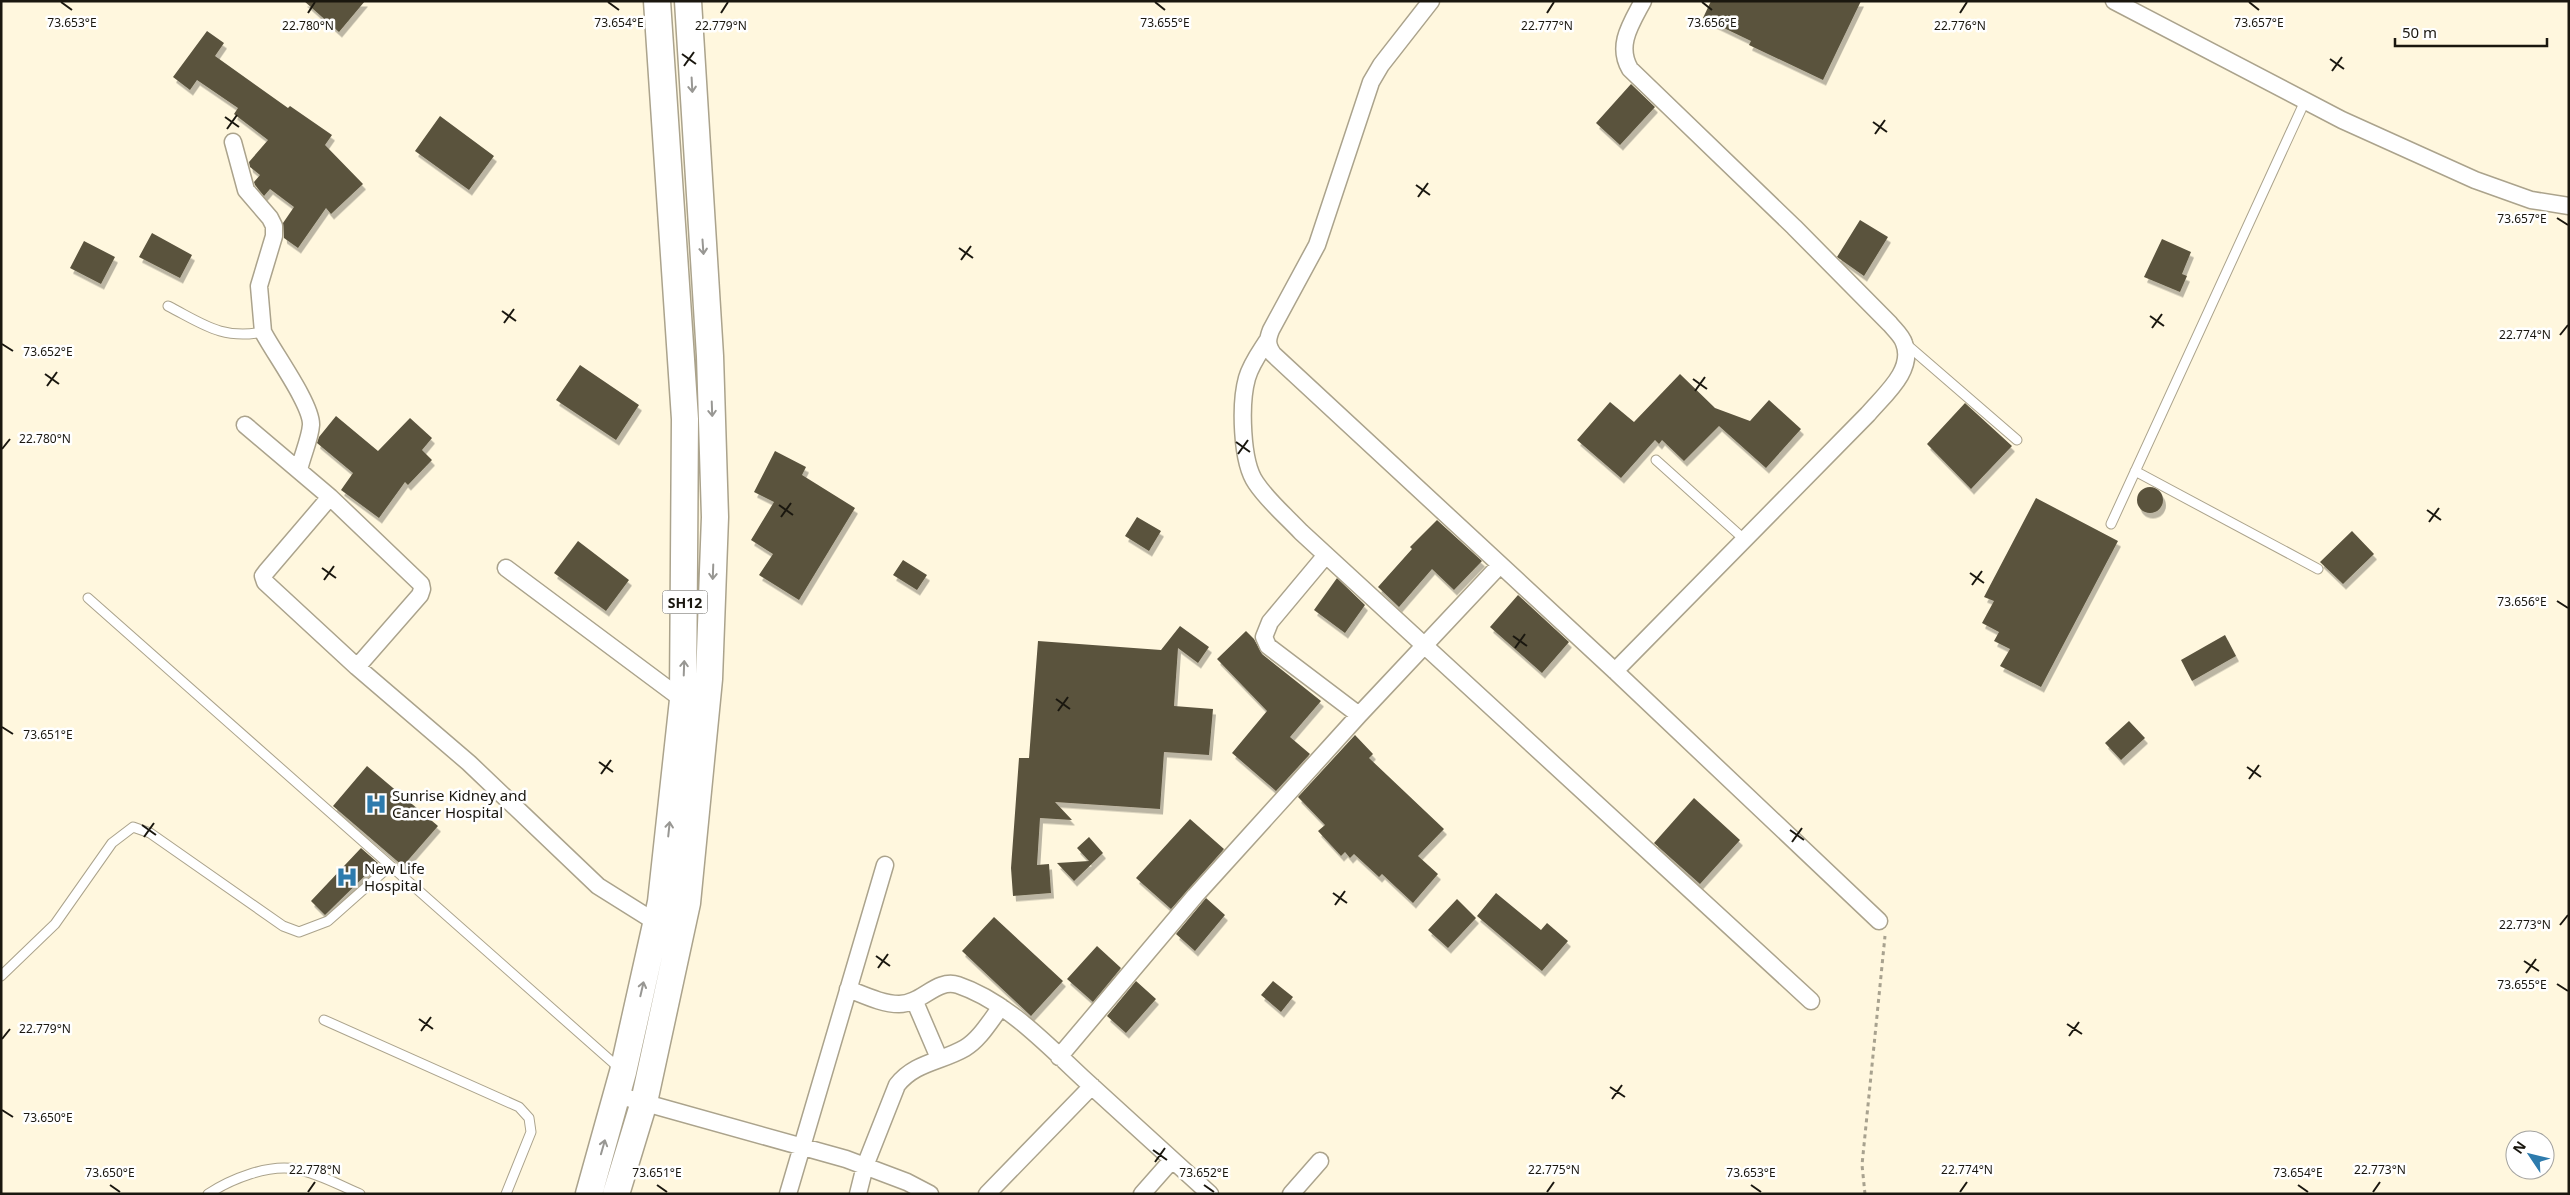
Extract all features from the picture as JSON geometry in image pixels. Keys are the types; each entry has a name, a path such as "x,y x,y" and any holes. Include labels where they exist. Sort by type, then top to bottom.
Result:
{"main road":[{"path":"616,1194 644,1102 687,903 709,680 715,517 710,356 688,3 657,4"},
{"name":"SH12","path":"589,1194 620,1083 661,902 683,700 684,419 657,4"}],"street":[{"path":"1431,1 1381,65 1371,82 1317,245 1248,376 1244,391 1248,469 1256,484 1326,555 1811,1001"},
{"path":"1615,671 1868,414 1899,378 1907,354 1904,342 1890,324 1794,227 1630,69 1624,59 1622,47 1643,1"},
{"path":"2114,1 2342,120 2475,180 2531,200 2569,206"},
{"path":"233,142 246,190 270,218 274,226 274,236 259,286 263,332 303,400 310,416 311,425 298,470"},
{"path":"1267,340 1273,354 1880,920"},
{"path":"245,425 330,498 421,584 420,595 357,667"},
{"path":"330,498 263,576 265,582 357,667 469,763 598,886 657,923"},
{"path":"1326,555 1270,622 1264,637 1268,646 1359,715"},
{"path":"1059,1057 1194,896 1359,715 1425,647 1500,565"},
{"path":"506,568 683,700"},
{"path":"788,1194 885,865"},
{"path":"848,989 899,1004 915,1002 943,984 956,984 1001,1007 1092,1086 1210,1194"},
{"path":"915,1002 939,1058"},
{"path":"858,1194 865,1166 897,1084 906,1074 919,1066 964,1048 976,1040 1001,1007"},
{"path":"620,1083 644,1102 865,1166 930,1194"},
{"path":"987,1194 1092,1086"},
{"path":"1142,1194 1172,1160"},
{"path":"1291,1194 1320,1161"}],"lane":[{"path":"2111,524 2305,101"},
{"path":"168,306 212,329 231,335 245,336 263,332"},
{"path":"1904,342 2017,440"},
{"path":"1656,460 1745,540"},
{"path":"2135,471 2318,569"},
{"path":"88,598 390,866 620,1083"},
{"path":"1,976 55,924 112,844 132,827 150,833 283,926 299,932 328,920 390,866"},
{"path":"324,1020 519,1107 530,1118 531,1132 506,1194"},
{"path":"208,1194 222,1185 267,1170 294,1168 312,1173 360,1194"}],"path":[{"path":"1865,1194 1862,1165 1885,946 1885,936 1880,920"}],"building":[{"path":"304,1 365,1 339,32"},
{"path":"1711,1 1861,1 1823,80 1749,45 1751,41 1703,18"},
{"path":"207,31 224,43 215,56 288,108 290,106 332,135 325,145 363,184 331,214 326,208 298,248 284,238 283,223 294,207 270,189 264,196 254,182 260,175 250,167 249,162 268,140 234,114 238,108 197,80 190,90 173,77"},
{"path":"1631,84 1655,107 1620,145 1596,123"},
{"path":"440,116 494,156 469,190 415,151"},
{"path":"1860,220 1888,237 1864,276 1837,257"},
{"path":"152,233 192,255 180,278 139,257"},
{"path":"2162,239 2191,252 2182,274 2187,276 2180,292 2144,277"},
{"path":"84,241 115,257 101,284 70,268"},
{"path":"580,365 639,405 616,440 556,400"},
{"path":"1680,374 1715,408 1750,421 1769,400 1801,429 1766,468 1719,426 1684,461 1662,440 1659,444 1655,440 1621,478 1577,440 1610,402 1634,422"},
{"path":"1965,403 2012,446 1971,489 1927,444"},
{"path":"336,416 378,451 410,418 432,438 422,450 432,460 408,485 405,482 379,518 341,490 353,473 317,443 319,437"},
{"path":"775,451 806,467 802,475 855,508 799,600 759,575 773,554 751,540 774,502 754,492"},
{"path":"2150,487 2159,491 2163,500 2159,509 2150,513 2141,509 2137,500 2141,491"},
{"path":"2036,498 2118,541 2041,687 2000,666 2010,649 1994,641 1999,632 1982,623 1994,601 1984,597"},
{"path":"1137,517 1161,531 1149,551 1125,536"},
{"path":"1437,520 1482,561 1454,590 1432,569 1399,607 1378,587 1412,549 1410,547"},
{"path":"2352,531 2374,554 2343,584 2320,562"},
{"path":"578,541 629,580 606,611 554,573"},
{"path":"903,560 927,575 917,590 893,575"},
{"path":"1337,578 1365,605 1345,633 1314,610"},
{"path":"1518,595 1569,642 1542,673 1490,627"},
{"path":"1180,626 1209,647 1198,663 1178,648 1174,706 1213,709 1209,755 1164,752 1160,809 1055,802 1072,820 1040,818 1037,865 1049,864 1051,893 1013,896 1011,868 1019,758 1029,758 1038,641 1161,650"},
{"path":"1246,631 1254,639 1262,654 1321,701 1290,737 1310,754 1276,791 1232,753 1267,711 1217,659"},
{"path":"2225,635 2236,656 2192,681 2181,660"},
{"path":"2129,721 2145,738 2121,760 2105,743"},
{"path":"1355,735 1373,754 1369,758 1444,829 1418,856 1438,874 1413,903 1382,874 1379,877 1354,854 1350,858 1345,852 1341,856 1318,831 1325,825 1298,797"},
{"path":"367,766 438,826 403,866 333,806"},
{"path":"1694,798 1740,840 1700,884 1654,843"},
{"path":"1190,819 1224,849 1171,909 1136,878"},
{"path":"1089,837 1103,853 1074,881 1057,863 1089,861 1077,848"},
{"path":"361,848 378,863 325,915 311,901"},
{"path":"1496,893 1541,930 1547,923 1568,941 1542,971 1477,916"},
{"path":"1206,898 1225,915 1195,951 1176,934"},
{"path":"1457,899 1476,918 1448,948 1428,930"},
{"path":"994,917 1063,981 1031,1016 962,951"},
{"path":"1097,946 1121,968 1093,1002 1067,979"},
{"path":"1136,981 1156,999 1126,1033 1107,1016"},
{"path":"1273,981 1293,997 1281,1012 1261,995"}],"place":[{"name":"Sunrise Kidney and Cancer Hospital","path":"376,804"},
{"name":"New Life Hospital","path":"347,877"}]}
